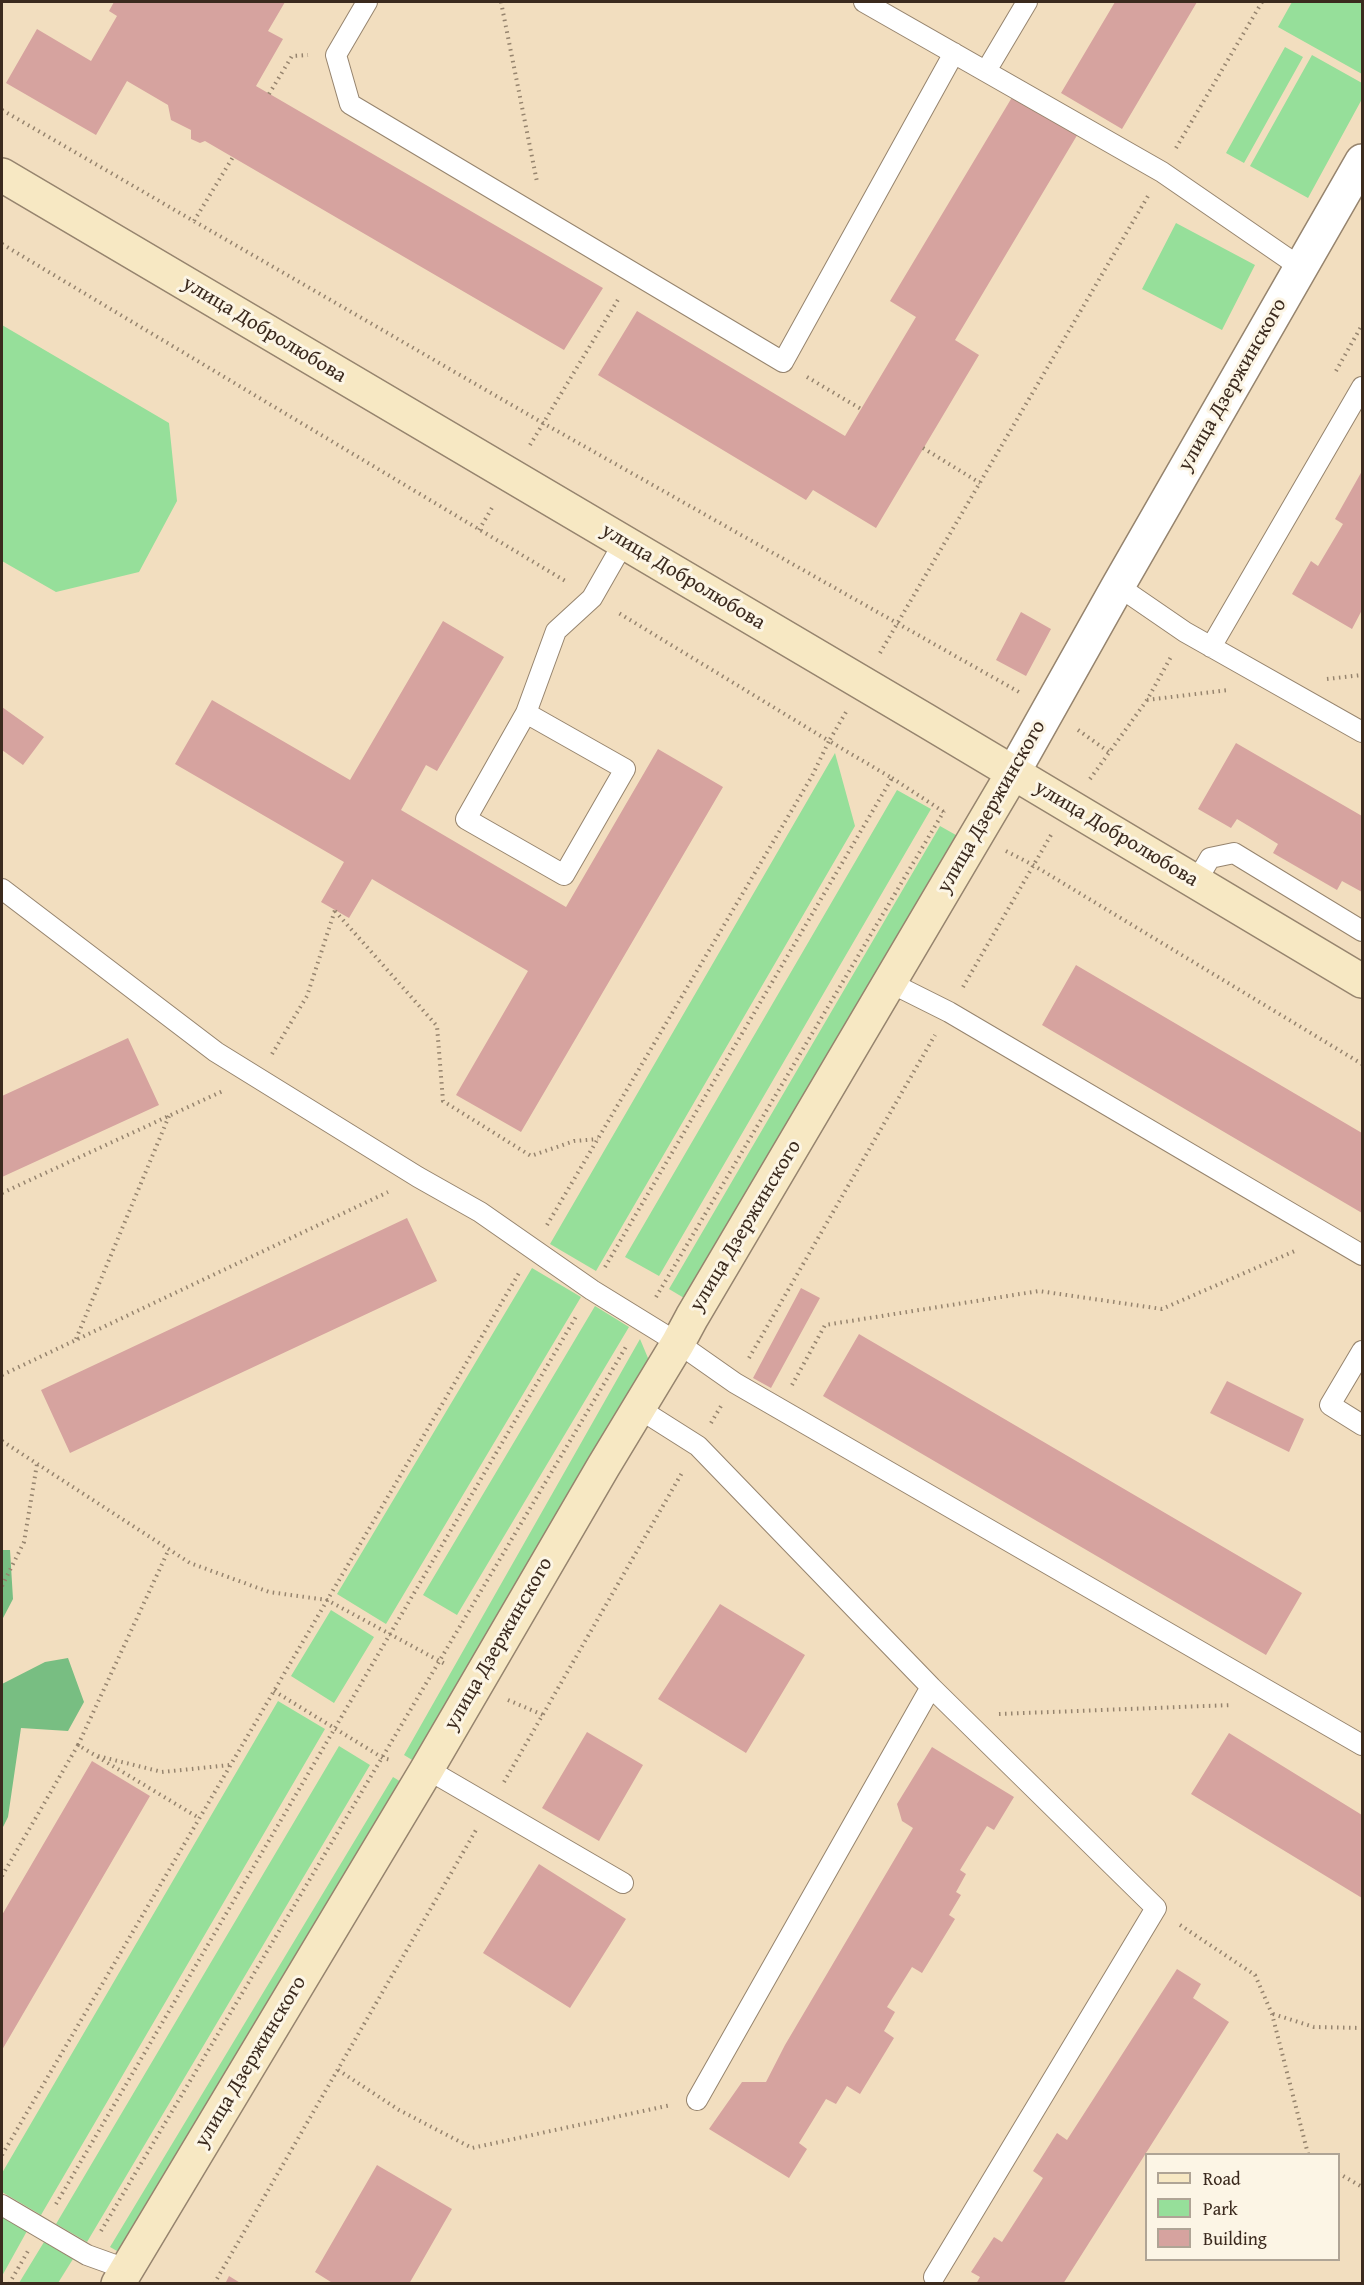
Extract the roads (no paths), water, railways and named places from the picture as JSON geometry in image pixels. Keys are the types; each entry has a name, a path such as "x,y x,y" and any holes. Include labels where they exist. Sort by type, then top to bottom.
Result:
{"street":[{"name":"улица Дзержинского","path":"122,2276 427,1769 1014,773 1118,586 1362,161"},
{"name":"улица Добролюбова","path":"2,175 1362,981"}],"lane":[{"path":"367,2 336,55 350,104 783,362 954,53"},
{"path":"864,2 1162,172 1300,267"},
{"path":"987,71 1027,2"},
{"path":"1211,647 1362,387"},
{"path":"526,713 625,769 564,875 466,819 526,713 556,631 592,597 624,542"},
{"path":"1118,586 1185,632 1362,732"},
{"path":"1196,882 1210,858 1234,853 1362,931"},
{"path":"2,889 216,1052 418,1178 480,1212 592,1290 643,1319 735,1383 1362,1745"},
{"path":"889,982 949,1012 1362,1255"},
{"path":"1362,1351 1330,1405 1362,1425"},
{"path":"638,1408 698,1446 931,1687 1156,1908 934,2277"},
{"path":"697,2100 931,1687"},
{"path":"427,1769 623,1883"},
{"path":"2,2205 122,2276"}]}
